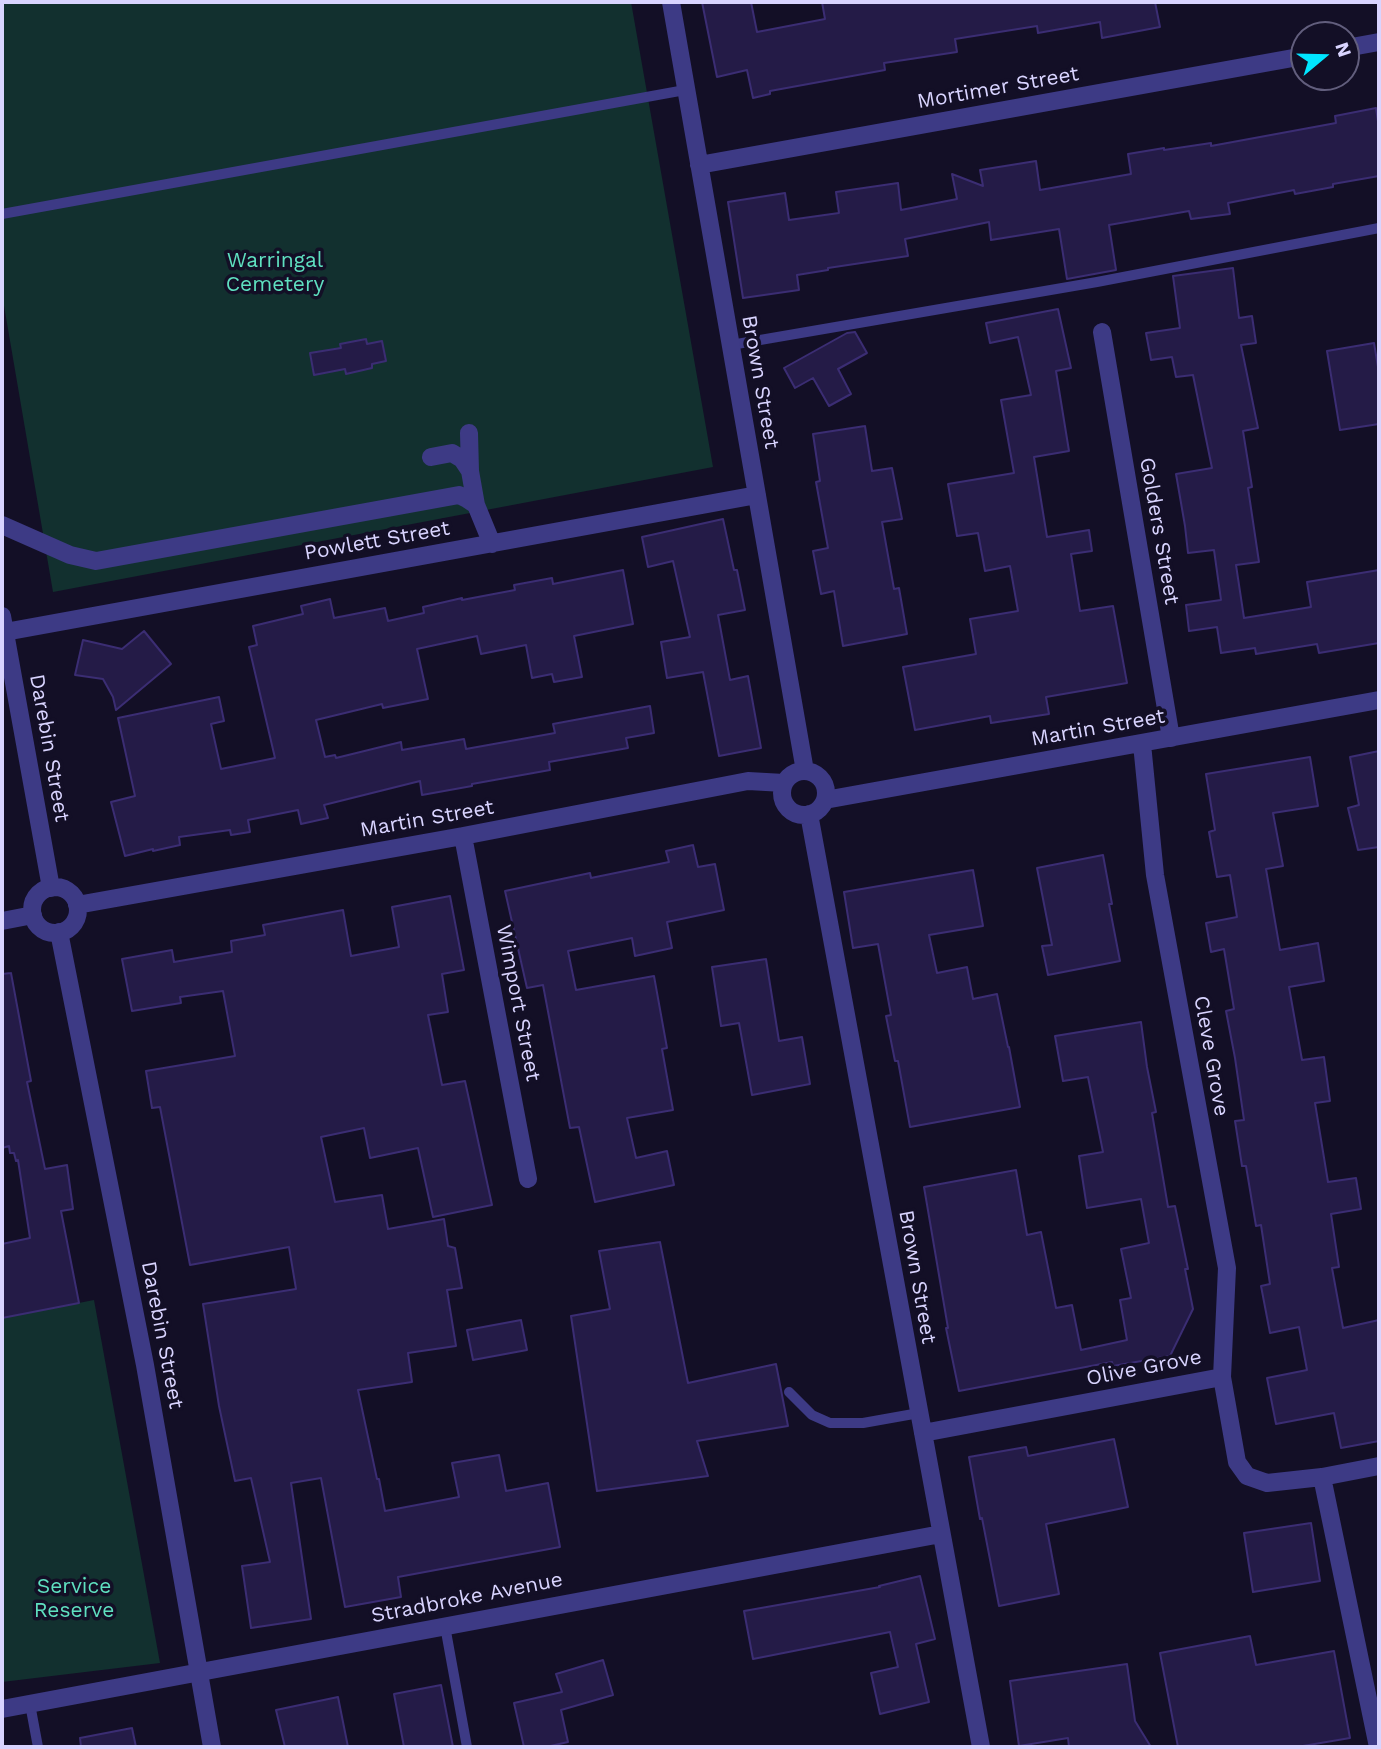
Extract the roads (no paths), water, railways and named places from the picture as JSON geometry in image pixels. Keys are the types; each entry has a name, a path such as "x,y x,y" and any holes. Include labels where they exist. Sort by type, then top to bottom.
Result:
{"street":[{"name":"Brown Street","path":"671,2 805,771"},
{"path":"1360,45 1379,42"},
{"name":"Mortimer Street","path":"699,165 1290,59"},
{"name":"Golders Street","path":"1102,332 1171,738"},
{"path":"469,433 470,471 476,505 492,544"},
{"path":"431,457 452,453 462,459 470,471"},
{"path":"2,525 70,555 96,561 458,495 476,505"},
{"name":"Powlett Street","path":"3,624 492,544 757,495"},
{"name":"Darebin Street","path":"3,624 51,888"},
{"name":"Martin Street","path":"825,800 1379,700"},
{"name":"Cleve Grove","path":"1142,744 1155,875 1227,1268 1222,1377"},
{"path":"805,771 817,775 822,780 825,800 816,812 802,815 795,813 785,804 785,783 793,774 805,771"},
{"name":"Martin Street","path":"77,905 463,836 748,781 785,783"},
{"name":"Brown Street","path":"808,814 981,1747"},
{"name":"Wimport Street","path":"463,836 528,1179"},
{"path":"51,888 65,888 75,898 78,912 73,926 67,931 52,934 39,928 34,922 31,908 33,900 44,889 51,888"},
{"path":"2,921 33,915"},
{"name":"Darebin Street","path":"59,932 141,1339 212,1747"},
{"name":"Olive Grove","path":"923,1433 1222,1377 1237,1462 1247,1476 1267,1483 1322,1477 1379,1466"},
{"path":"1322,1477 1378,1747"},
{"name":"Stradbroke Avenue","path":"2,1709 942,1534"}],"lane":[{"path":"2,214 685,90"},
{"path":"731,345 1097,282 1379,228"},
{"path":"789,1392 811,1415 830,1423 863,1423 919,1413"},
{"path":"445,1626 467,1747"},
{"path":"30,1704 38,1747"}],"park label":[{"name":"Warringal Cemetery","path":"275,273"},
{"name":"Service Reserve","path":"74,1599"}]}
